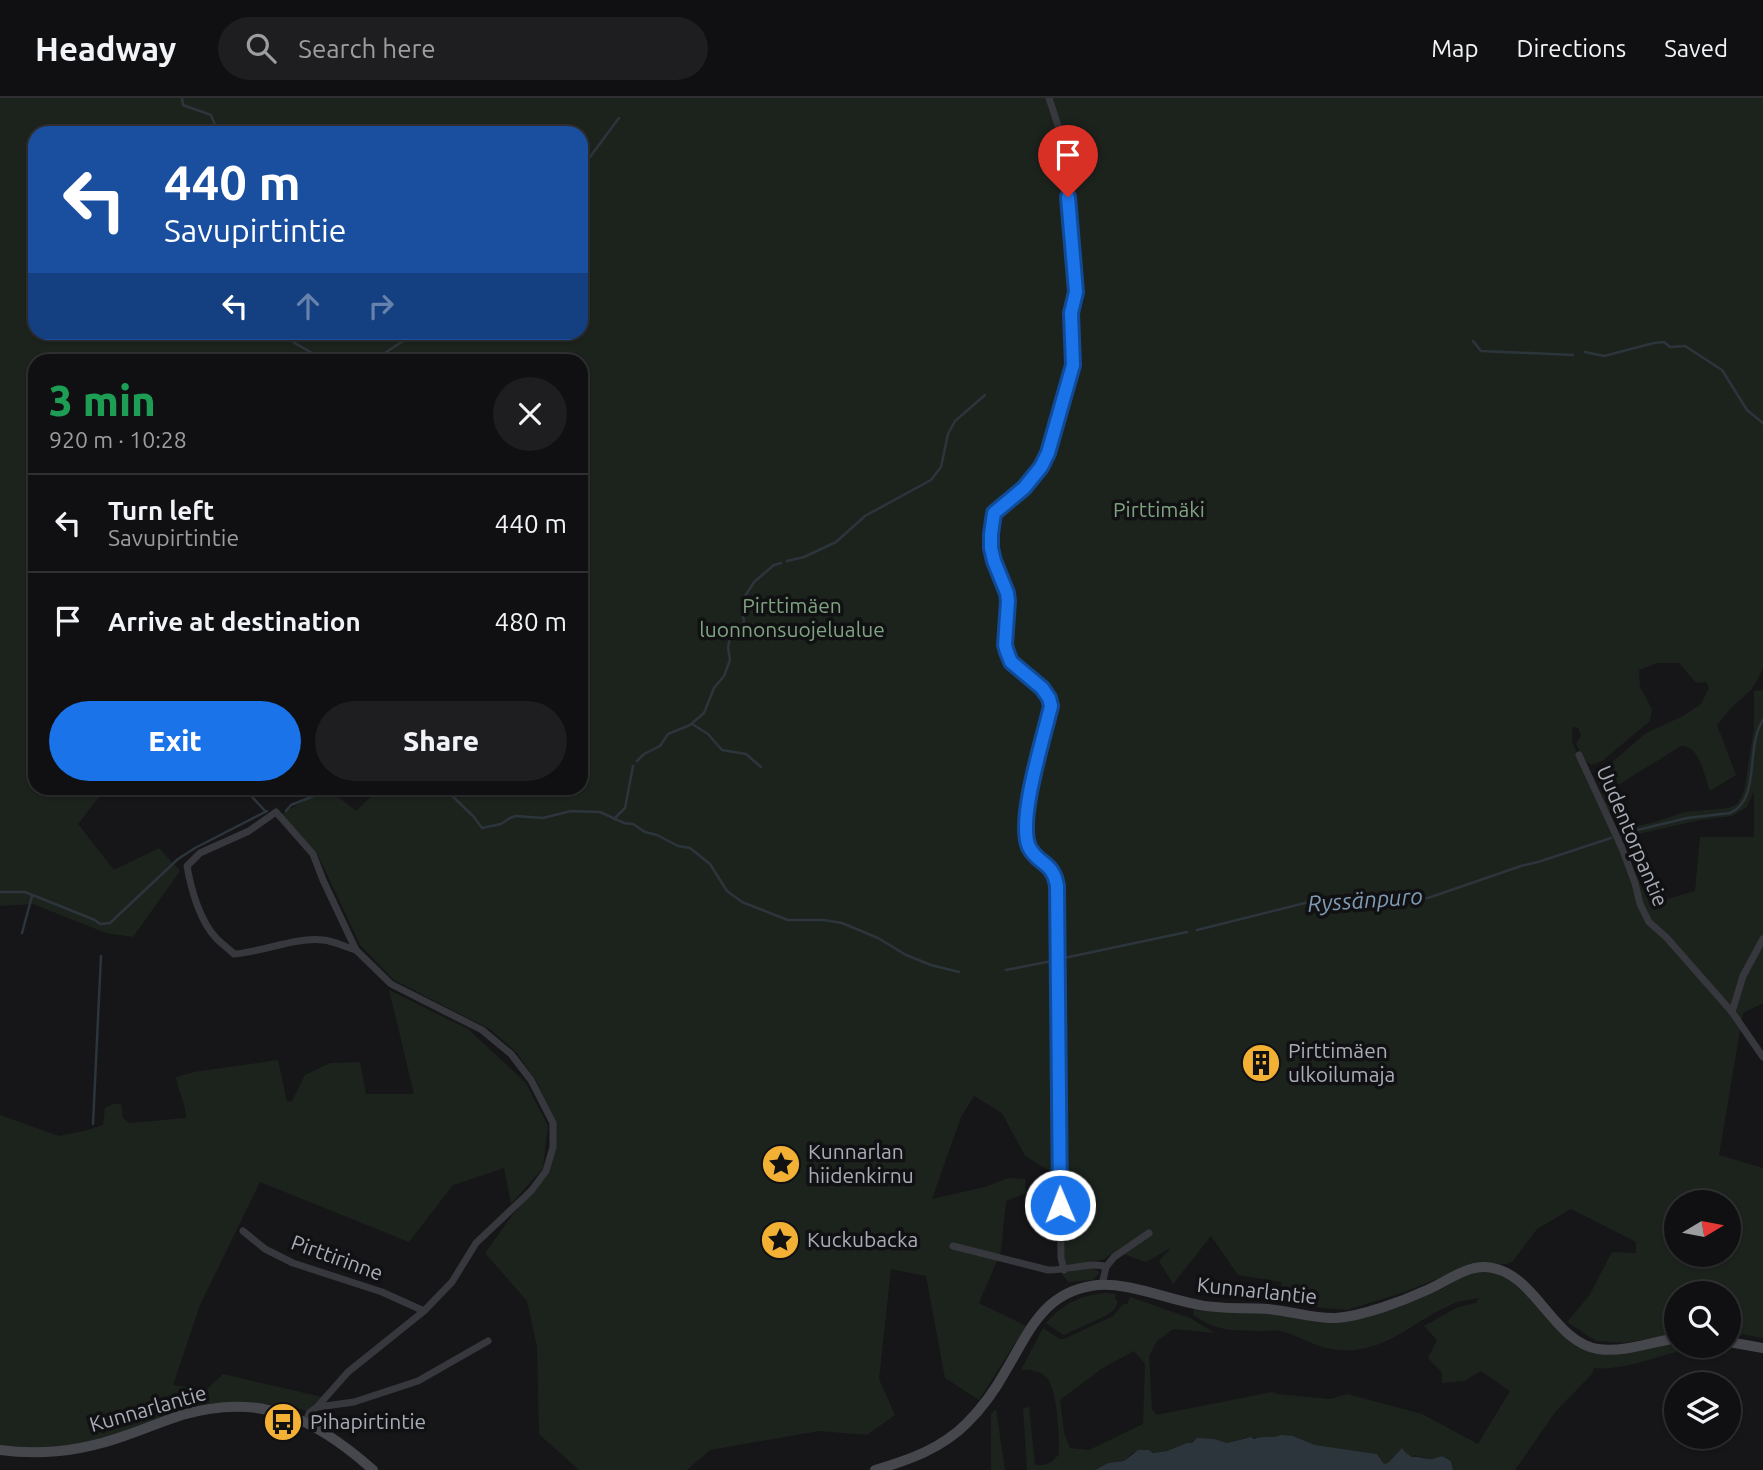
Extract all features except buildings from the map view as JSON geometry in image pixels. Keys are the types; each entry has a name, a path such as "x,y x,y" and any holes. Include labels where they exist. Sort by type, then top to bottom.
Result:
{"main road":[{"name":"Kunnarlantie","path":"874,1470 928,1452 955,1434 996,1387 1042,1312 1067,1293 1088,1286 1102,1284 1128,1288 1213,1308 1269,1309 1334,1318 1362,1313 1407,1299 1468,1270 1486,1267 1502,1271 1520,1282 1568,1334 1590,1347 1612,1350 1664,1340"},
{"path":"1741,1344 1763,1348"},
{"name":"Kunnarlantie","path":"0,1450 30,1454 65,1451 126,1436 181,1415 220,1408 259,1408 306,1422 341,1442 373,1470"}],"street":[{"path":"1049,98 1065,154 1076,292 1071,313 1073,365 1048,453 1041,467 1024,488 994,513 991,548 1007,593 1007,652 1011,662 1042,688 1051,706 1026,814 1026,833 1030,848 1055,875 1057,886 1060,1258 1064,1270"},
{"name":"Uudentorpantie","path":"1579,755 1622,848 1640,904 1649,922 1666,937 1732,1012 1763,1057"},
{"path":"306,1422 309,1413 348,1372 424,1311 452,1282 475,1243 531,1191 546,1171 553,1147 553,1124 531,1080 511,1054 482,1030 391,984 356,950 313,854 276,812 249,831 200,853 187,866 191,888 206,923 215,938 234,954 291,942 324,940 356,950"},
{"path":"1732,1012 1743,976 1763,939"},
{"name":"Pirttirinne","path":"243,1231 265,1249 293,1263 382,1292 424,1311"},
{"path":"1102,1284 1106,1267 1114,1257 1149,1233"},
{"path":"953,1246 1048,1270 1097,1264 1106,1267"},
{"path":"317,1407 354,1402 418,1381 488,1340"}],"green space":[{"name":"Pirttimäki","path":"0,98 1763,98 1763,669 1752,689 1717,725 1736,775 1710,791 1697,756 1693,750 1681,746 1615,787 1609,796 1613,810 1608,811 1599,781 1603,770 1646,733 1683,716 1701,704 1709,688 1706,682 1696,683 1679,663 1657,663 1639,670 1640,687 1652,709 1650,721 1602,761 1591,765 1585,760 1576,744 1581,735 1578,728 1572,727 1572,742 1650,904 1695,891 1700,837 1754,837 1754,791 1747,807 1732,816 1700,820 1621,838 1618,831 1685,812 1729,808 1737,804 1744,791 1754,728 1754,691 1763,690 1763,1003 1743,1013 1719,1155 1763,1168 1763,1338 1741,1336 1741,1281 1664,1281 1664,1336 1624,1343 1596,1341 1567,1322 1589,1296 1612,1252 1636,1253 1636,1242 1571,1209 1537,1229 1508,1264 1474,1264 1405,1292 1347,1310 1283,1304 1281,1282 1238,1275 1211,1236 1173,1284 1159,1261 1172,1247 1146,1262 1120,1253 1060,1271 1056,1175 1025,1156 1002,1113 974,1096 961,1117 932,1199 985,1187 1008,1178 1025,1179 1026,1193 1006,1201 1001,1251 979,1303 1026,1326 979,1400 945,1378 926,1276 891,1269 879,1379 895,1415 867,1435 819,1431 710,1450 687,1470 579,1470 539,1434 537,1347 527,1301 485,1253 514,1213 549,1173 556,1148 556,1126 537,1082 517,1053 491,1030 394,980 360,945 317,853 281,814 315,795 336,795 356,811 373,795 588,795 588,354 28,354 28,795 101,795 78,824 114,870 159,848 180,871 133,937 106,933 33,904 0,906"},
{"path":"389,990 468,1029 526,1083 548,1126 543,1168 511,1204 504,1168 453,1185 409,1242 260,1182 200,1305 173,1385 206,1390 223,1374 322,1397 307,1411 280,1403 242,1402 76,1445 50,1449 0,1447 0,1115 59,1136 103,1125 105,1108 113,1104 121,1104 123,1118 129,1123 186,1118 176,1077 278,1060 287,1102 292,1101 305,1075 330,1063 360,1062 366,1094 414,1094"},
{"path":"1092,1268 1099,1274 1092,1280 1068,1282 1061,1273"},
{"path":"1484,1271 1498,1273 1526,1293 1586,1349 1664,1343 1664,1355 1628,1365 1594,1368 1592,1374 1556,1411 1515,1470 1453,1470 1451,1461 1446,1457 1412,1457 1404,1450 1388,1464 1384,1464 1377,1454 1315,1445 1293,1436 1245,1438 1227,1443 1194,1441 1167,1451 1132,1453 1124,1461 1108,1463 1095,1470 1027,1470 1023,1408 1029,1407 1035,1465 1049,1463 1059,1454 1057,1414 1051,1384 1039,1372 1021,1370 1043,1328 1064,1339 1113,1316 1123,1304 1127,1304 1130,1297 1190,1318 1215,1333 1173,1329 1157,1341 1149,1356 1152,1409 1156,1415 1272,1392 1330,1399 1347,1394 1422,1414 1478,1444 1510,1391 1481,1371 1464,1381 1442,1383 1442,1373 1428,1358 1437,1340 1424,1326 1458,1307 1476,1303 1479,1298 1458,1302 1442,1309 1383,1342 1368,1348 1350,1350 1324,1348 1281,1331 1225,1329 1210,1325 1193,1315 1194,1309 1262,1311 1328,1321 1384,1311 1440,1290 1465,1275","holes":["1134,1351 1145,1364 1143,1424 1089,1450 1070,1448 1064,1433 1060,1400 1101,1369"]},
{"path":"1106,1293 1116,1294 1118,1302 1114,1310 1107,1315 1064,1335 1046,1323 1073,1302"},
{"path":"996,1409 1005,1470 991,1470 991,1414"}],"shaded area":[{"path":"1293,1436 1315,1445 1377,1454 1384,1464 1402,1448 1412,1457 1444,1457 1451,1461 1453,1470 1095,1470 1108,1463 1124,1461 1138,1450 1149,1450 1153,1453 1167,1451 1192,1443 1197,1438 1227,1443 1251,1437 1254,1439"}],"waterway":[{"path":"182,98 183,105 211,115 216,126"},
{"path":"588,160 619,118"},
{"path":"292,340 314,354"},
{"path":"383,354 405,340"},
{"path":"1473,341 1481,351 1573,355"},
{"path":"1585,352 1604,356 1664,342 1670,347 1685,346 1722,370 1747,410 1763,423"},
{"path":"787,561 804,557 836,542 865,516 931,480 941,467 948,434 955,421 985,395"},
{"path":"637,761 660,746 668,734 690,725 704,713 730,660 730,639 740,632 744,622 744,598 754,582 774,565 781,563"},
{"name":"Ryssänpuro","path":"1621,834 1687,818 1730,813 1740,806 1746,797 1755,744 1763,720"},
{"path":"692,724 708,734 722,750 746,754 761,767"},
{"path":"614,819 625,808 633,766"},
{"path":"250,795 265,811"},
{"name":"Ryssänpuro","path":"286,811 291,805 316,795"},
{"name":"Ryssänpuro","path":"451,795 482,828 501,824 516,816 543,818 571,811 600,812 624,823 633,824 678,846 690,848 710,864 727,891 742,902 788,920 842,923 878,938 906,955 959,972"},
{"name":"Ryssänpuro","path":"0,892 25,892 100,924 110,923 178,859 267,811"},
{"name":"Ryssänpuro","path":"1197,930 1321,900 1375,903 1428,898 1611,838"},
{"path":"22,933 32,896"},
{"name":"Ryssänpuro","path":"1064,958 1187,932"},
{"path":"93,1124 101,956"},
{"name":"Ryssänpuro","path":"1006,970 1052,961"}],"place":[{"name":"Pirttimäen ulkoilumaja","path":"1261,1063"},
{"name":"Kunnarlan hiidenkirnu","path":"781,1164"},
{"name":"Kuckubacka","path":"780,1240"},
{"name":"Pihapirtintie","path":"283,1422"}],"route":[{"path":"1060,1205 1057,886 1055,875 1030,848 1026,833 1026,814 1051,706 1042,688 1011,662 1007,652 1007,593 991,548 994,513 1024,488 1041,467 1048,453 1073,365 1071,313 1076,292 1068,197"}],"park label":[{"name":"Pirttimäen luonnonsuojelualue","path":"792,618"}]}
